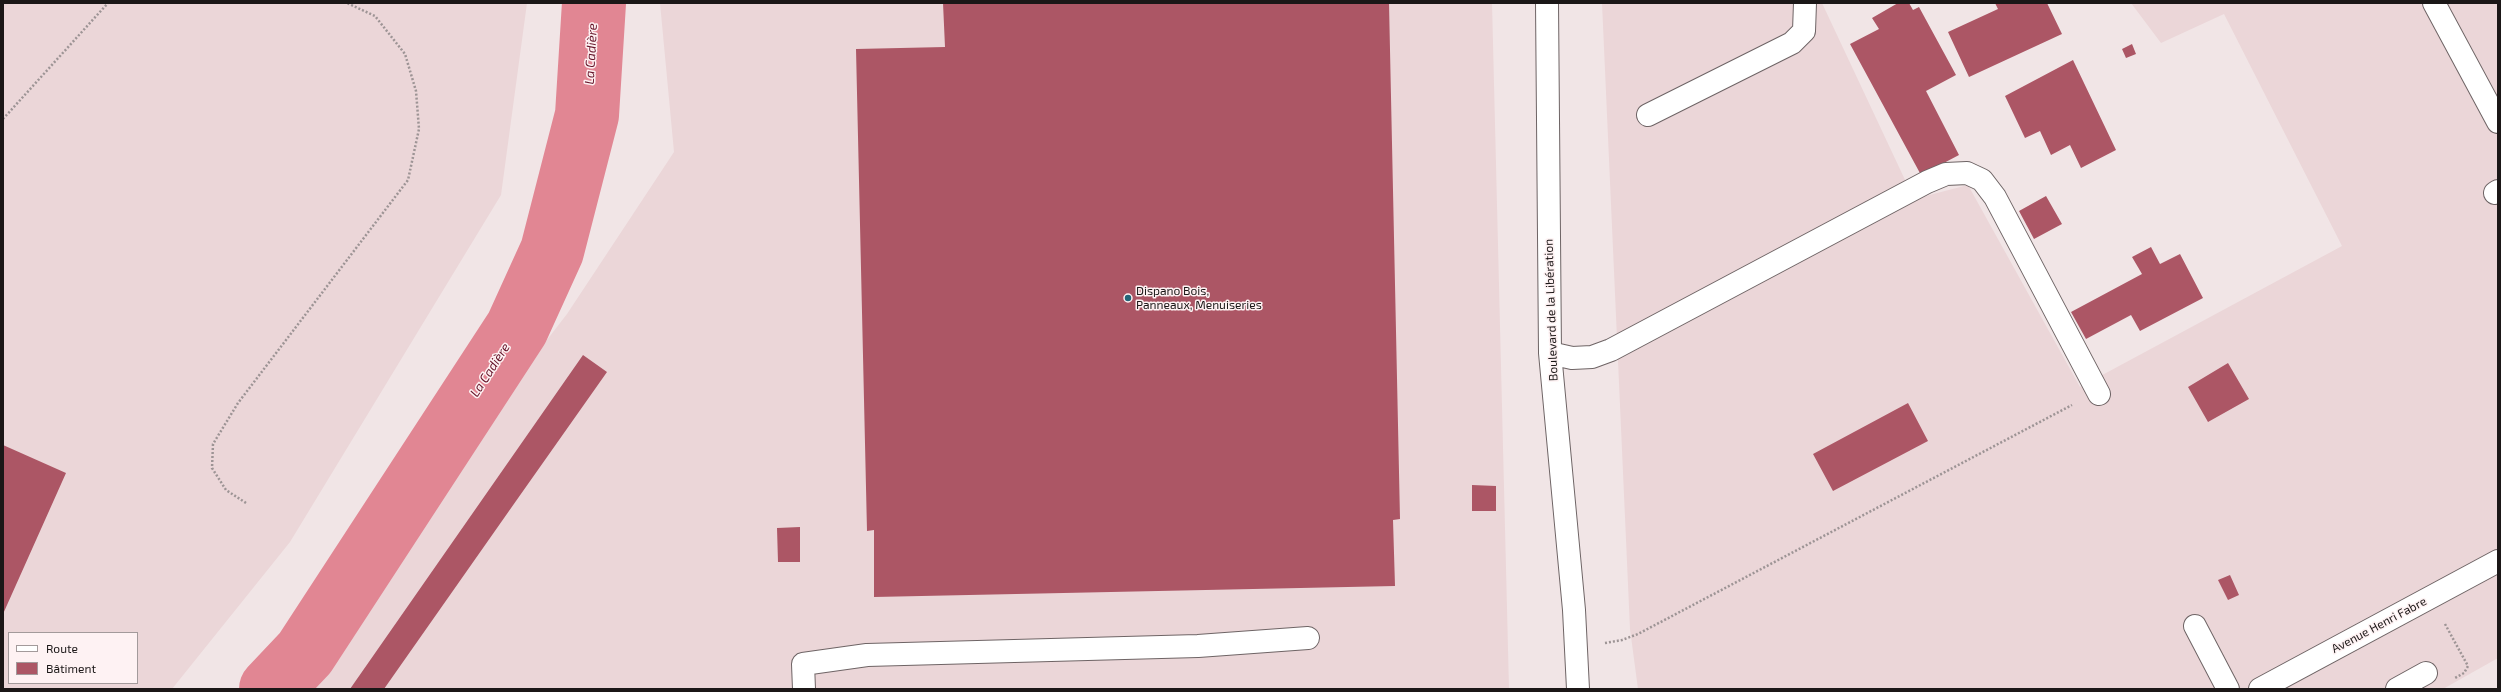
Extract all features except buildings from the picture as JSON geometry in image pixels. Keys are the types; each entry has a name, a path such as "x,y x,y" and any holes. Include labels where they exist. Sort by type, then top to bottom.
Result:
{"street":[{"name":"Boulevard de la Libération","path":"1547,3 1550,353 1576,641 1578,689"},
{"path":"1648,115 1792,43 1804,30 1805,3"},
{"path":"2434,3 2498,122"},
{"path":"1550,353 1578,357 1592,356 1611,350 1928,182 1946,174 1967,173 1982,180 1995,197 2098,394"},
{"name":"Avenue Henri Fabre","path":"2260,689 2498,560"},
{"path":"2195,626 2228,689"},
{"path":"804,689 803,664 867,655 1198,646 1308,638"},
{"path":"2397,689 2426,673"}],"path":[{"path":"3,119 108,3"},
{"path":"246,503 226,490 212,468 213,444 238,403 408,180 417,136 416,91 406,54 375,16 347,3"},
{"path":"1576,641 1606,643 1622,640 1638,634 2070,406 2098,394"},
{"path":"2450,633 2465,660"}],"shaded area":[{"path":"3,3 527,3 501,195 290,542 172,689 3,689"},
{"path":"660,3 1492,3 1509,689 277,689 567,314 674,152"},
{"path":"1602,3 1822,3 1914,199 1968,185 2080,387 2342,246 2224,14 2161,43 2131,3 2498,3 2498,658 2443,689 1638,689 1630,629"}],"waterway":[{"name":"La Cadière","path":"271,689 305,653 517,328 552,251 587,115 594,3"}],"place":[{"name":"Dispano Bois, Panneaux, Menuiseries","path":"1128,298"}]}
